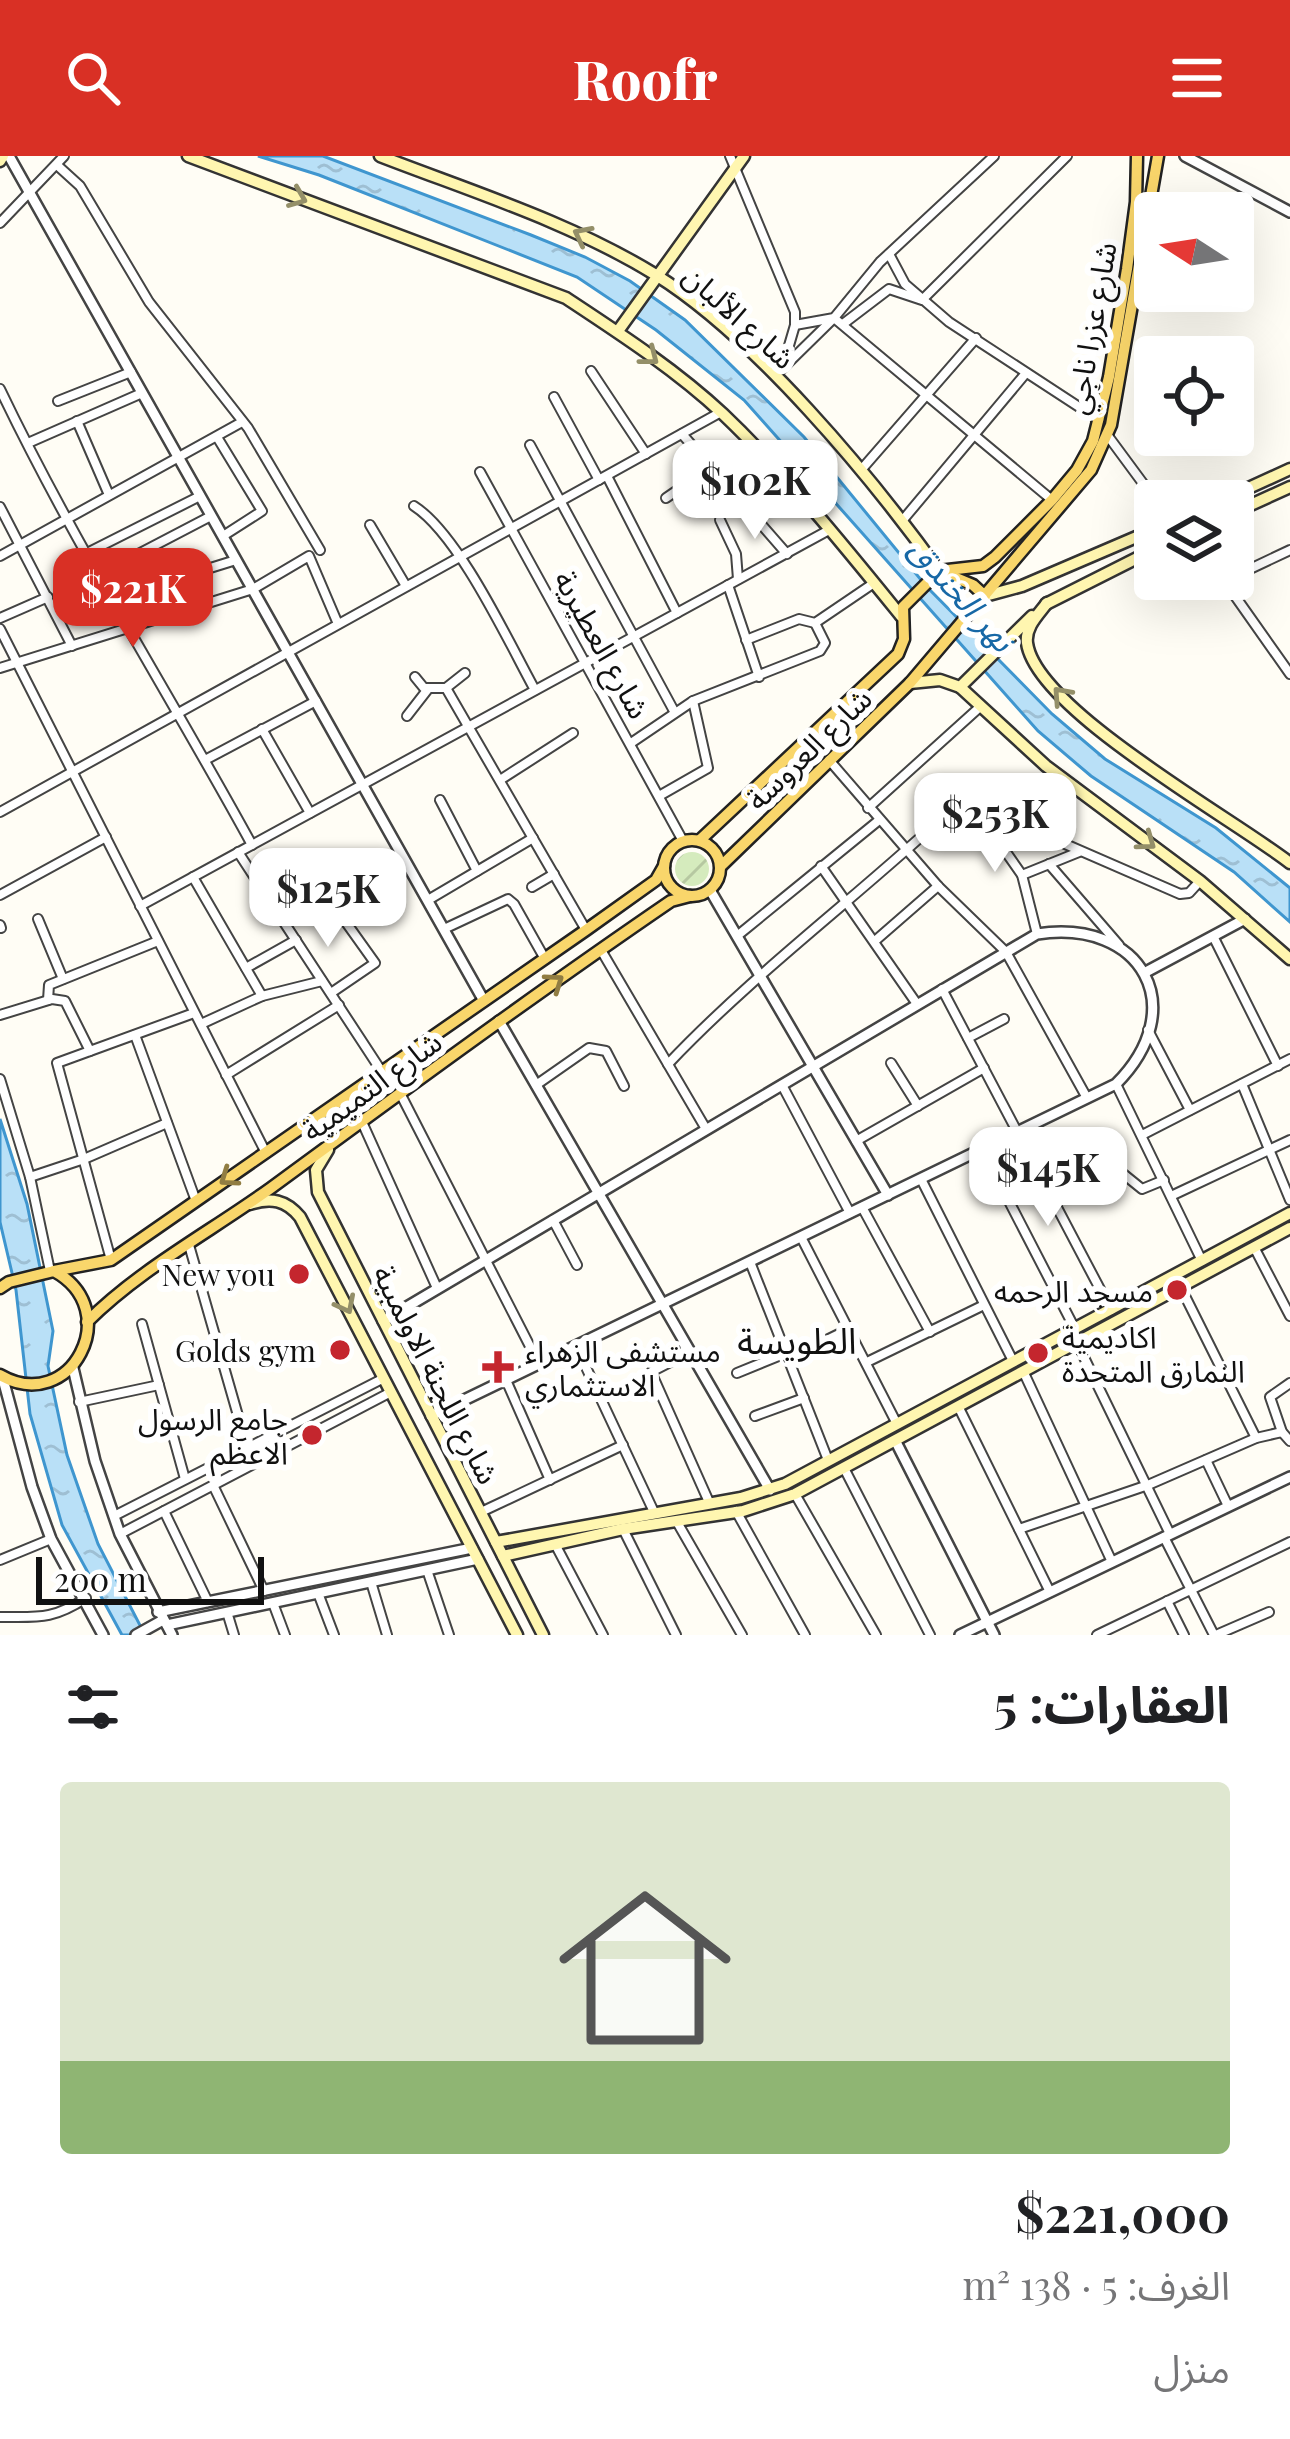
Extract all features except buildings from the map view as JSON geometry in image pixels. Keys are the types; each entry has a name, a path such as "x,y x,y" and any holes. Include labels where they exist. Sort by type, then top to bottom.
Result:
{"main road":[{"path":"188,156 566,298 620,328 721,412 901,616"},
{"name":"شارع الألبان","path":"380,156 573,230 705,310 779,373 939,571"},
{"path":"620,328 732,162 744,156"},
{"path":"1140,156 1158,156"},
{"name":"شارع عزرا ناجي","path":"901,616 906,601 939,571 988,563 1082,463 1099,420 1130,251 1140,156"},
{"name":"شارع عزرا ناجي","path":"974,612 1091,470 1108,436 1158,156"},
{"path":"1254,485 1290,469"},
{"path":"1254,503 1290,487"},
{"path":"939,571 973,585 985,596 1022,586 1134,538"},
{"path":"960,687 1047,603 1134,559"},
{"path":"1047,603 1030,625 1028,644 1035,664 1059,694 1109,740 1290,863"},
{"name":"شارع العروسة","path":"721,866 910,683 974,612"},
{"name":"شارع العروسة","path":"700,840 898,654 904,639 901,616"},
{"path":"910,683 934,679 960,687 1073,789 1200,881 1290,959"},
{"path":"700,840 715,850 721,866 710,890 690,896 673,888 664,866 671,849 683,841 700,840"},
{"name":"شارع التميمية","path":"4,1285 111,1260 586,931 656,880 664,866"},
{"name":"شارع التميمية","path":"87,1322 114,1296 499,1021 671,901 690,896"},
{"name":"شارع اللجنة الاولمبية","path":"341,1137 322,1155 316,1184 543,1635"},
{"path":"247,1205 261,1200 285,1203 302,1221 326,1207"},
{"path":"503,1556 795,1494 1181,1288 1205,1267 1290,1213"},
{"name":"شارع اللجنة الاولمبية","path":"302,1221 518,1635"},
{"path":"496,1542 709,1502 740,1506 1112,1310 1290,1228"},
{"path":"1,1377 20,1382 61,1377 74,1368 87,1335 81,1295 49,1272"},
{"path":"944,1399 955,1411"}],"street":[{"path":"0,224 64,156"},
{"path":"779,373 889,254 994,156"},
{"path":"922,301 1067,156"},
{"path":"1185,156 1290,212"},
{"path":"4,158 31,195 484,1001"},
{"path":"732,162 795,312 779,373"},
{"path":"58,166 80,186 149,302 242,422 320,550"},
{"path":"889,254 905,284 922,301 1099,420"},
{"path":"843,324 890,289 922,301"},
{"path":"795,325 834,318 843,324 1052,500"},
{"path":"860,471 976,338"},
{"path":"591,371 646,454"},
{"path":"58,400 131,372"},
{"path":"902,520 1026,374"},
{"path":"0,389 5,411 28,443 126,629 179,712 251,845"},
{"path":"28,443 142,393"},
{"path":"554,397 677,613"},
{"path":"0,812 721,412"},
{"path":"77,422 109,495"},
{"path":"0,556 242,422"},
{"path":"682,434 787,554"},
{"path":"1108,436 1140,480"},
{"path":"217,437 262,511 223,536"},
{"path":"530,445 674,711"},
{"path":"666,499 711,467"},
{"name":"شارع العطيرية","path":"479,472 683,841"},
{"path":"87,553 200,496"},
{"path":"414,506 459,557 536,690"},
{"path":"0,507 72,646"},
{"path":"98,575 211,515"},
{"path":"720,520 734,545 738,579"},
{"path":"370,525 406,586"},
{"path":"140,906 829,530"},
{"path":"1254,567 1290,550"},
{"path":"0,668 253,590 309,556 338,625"},
{"path":"110,599 236,560"},
{"path":"814,623 874,583"},
{"path":"728,585 759,676"},
{"path":"0,618 48,597"},
{"path":"1241,600 1288,669"},
{"path":"631,743 693,701 820,651 825,643 814,623 799,619 746,640"},
{"path":"0,629 266,1153"},
{"path":"415,677 428,689 446,688 465,673"},
{"path":"446,688 586,931"},
{"path":"407,716 428,689"},
{"path":"206,760 316,701"},
{"path":"659,796 709,768 693,701"},
{"path":"868,808 982,706"},
{"path":"262,730 310,813"},
{"path":"500,780 573,733"},
{"path":"829,760 938,886 1006,952 1087,1099"},
{"path":"988,828 1073,789"},
{"path":"440,800 477,871"},
{"path":"668,1064 706,1023 848,904 958,803 973,805 1022,875 1037,934"},
{"path":"737,936 878,820"},
{"path":"1010,820 1183,895 1200,881"},
{"path":"0,895 106,837"},
{"path":"428,900 533,838"},
{"path":"238,852 382,1072"},
{"path":"1022,875 1079,852"},
{"path":"431,1416 1117,1084 1140,1055 1148,1030 1152,1007 1144,973 1048,864"},
{"path":"820,866 917,1004"},
{"path":"270,900 315,868"},
{"path":"532,886 554,874"},
{"path":"193,877 262,996"},
{"path":"876,940 938,886"},
{"path":"710,890 888,1195"},
{"path":"444,928 508,899 545,959"},
{"path":"1144,973 1246,918"},
{"path":"38,920 63,980"},
{"path":"331,993 375,963 346,921"},
{"path":"382,1321 1037,934 1078,931 1098,934 1119,945"},
{"path":"1213,936 1278,1066"},
{"path":"246,968 296,940"},
{"path":"48,1000 49,985 158,941"},
{"path":"601,950 706,1130"},
{"path":"201,1024 262,996 322,981"},
{"path":"942,989 1112,1310"},
{"path":"0,1015 48,1000 65,1001 91,1051"},
{"path":"226,1075 338,1005"},
{"path":"111,1260 57,1063 194,1013"},
{"path":"968,1037 1004,1019"},
{"path":"499,1021 770,1490"},
{"path":"1148,1030 1190,1111"},
{"path":"135,1035 196,1201"},
{"path":"536,1085 596,1047 606,1052 624,1086"},
{"path":"1142,1135 1290,1060"},
{"path":"892,1063 918,1106"},
{"path":"856,1141 984,1068"},
{"path":"0,1079 30,1177 49,1272"},
{"path":"782,1084 850,1213"},
{"path":"1117,1084 1205,1267"},
{"path":"1242,1084 1290,1201"},
{"path":"400,1093 539,1364"},
{"path":"362,1122 437,1288"},
{"path":"30,1177 166,1123"},
{"path":"1172,1196 1290,1140"},
{"path":"982,1149 1075,1329"},
{"path":"1100,1169 1116,1168 1142,1190 1164,1180"},
{"path":"921,1179 1013,1361"},
{"path":"862,1208 930,1332"},
{"path":"553,1220 577,1264"},
{"path":"801,1237 897,1425"},
{"path":"189,1245 248,1448"},
{"path":"1254,1247 1285,1295 1290,1316"},
{"path":"749,1262 829,1462"},
{"path":"1181,1288 1256,1438"},
{"path":"867,1362 984,1305"},
{"path":"142,1324 185,1479"},
{"path":"737,1373 849,1329"},
{"path":"1077,1343 1215,1635 1269,1612"},
{"path":"576,1346 654,1512"},
{"path":"690,1352 651,1372 709,1502"},
{"path":"74,1368 79,1402 120,1534 163,1624"},
{"path":"1024,1373 1112,1562"},
{"path":"1,1377 51,1539 103,1635"},
{"path":"114,1516 384,1378"},
{"path":"506,1380 550,1480"},
{"path":"1290,1383 1270,1397 1290,1441"},
{"path":"79,1402 159,1385"},
{"path":"120,1534 391,1392"},
{"path":"755,1416 803,1398"},
{"path":"955,1411 1050,1592"},
{"path":"1018,1529 1282,1432"},
{"path":"896,1442 994,1635"},
{"path":"482,1512 623,1445"},
{"path":"1206,1460 1228,1506"},
{"path":"844,1468 930,1635"},
{"path":"960,1635 1290,1477"},
{"path":"213,1485 264,1591"},
{"path":"795,1494 876,1635"},
{"path":"740,1506 806,1635"},
{"path":"164,1510 208,1602"},
{"path":"677,1520 742,1635"},
{"path":"623,1529 676,1635"},
{"path":"0,1561 51,1539"},
{"path":"1097,1635 1290,1542"},
{"path":"555,1544 604,1635"},
{"path":"136,1635 208,1602 376,1568 475,1554"},
{"path":"163,1624 427,1570 475,1554"},
{"path":"376,1568 387,1635"},
{"path":"427,1570 449,1635"},
{"path":"318,1593 334,1635"},
{"path":"0,1617 40,1619 61,1614 86,1598"},
{"path":"1167,1601 1184,1635"},
{"path":"273,1603 284,1635"},
{"path":"227,1612 234,1635"}],"green space":[{"path":"692,852 704,857 709,869 704,881 692,886 680,881 675,869 680,857"}],"water":[{"name":"نهر الخندق","path":"258,156 323,156 531,235 630,281 685,320 804,437 926,586 1052,714 1105,759 1216,828 1290,888 1290,922 1234,872 1091,776 1038,731 744,400 656,330 577,277 319,175"},
{"path":"0,1119 27,1204 53,1331 48,1366 67,1455 98,1544 145,1635 122,1635 62,1525 30,1414 16,1290 0,1222"}],"place":[{"name":"New you","path":"299,1274"},
{"name":"مسجد الرحمه","path":"1177,1290"},
{"name":"Golds gym","path":"340,1350"},
{"name":"اكاديمية النمارق المتحدة","path":"1038,1353"},
{"name":"مستشفى الزهراء الاستثماري","path":"498,1367"},
{"name":"جامع الرسول الاعظم","path":"312,1435"}],"district":[{"name":"الطويسة","path":"797,1339"}]}
